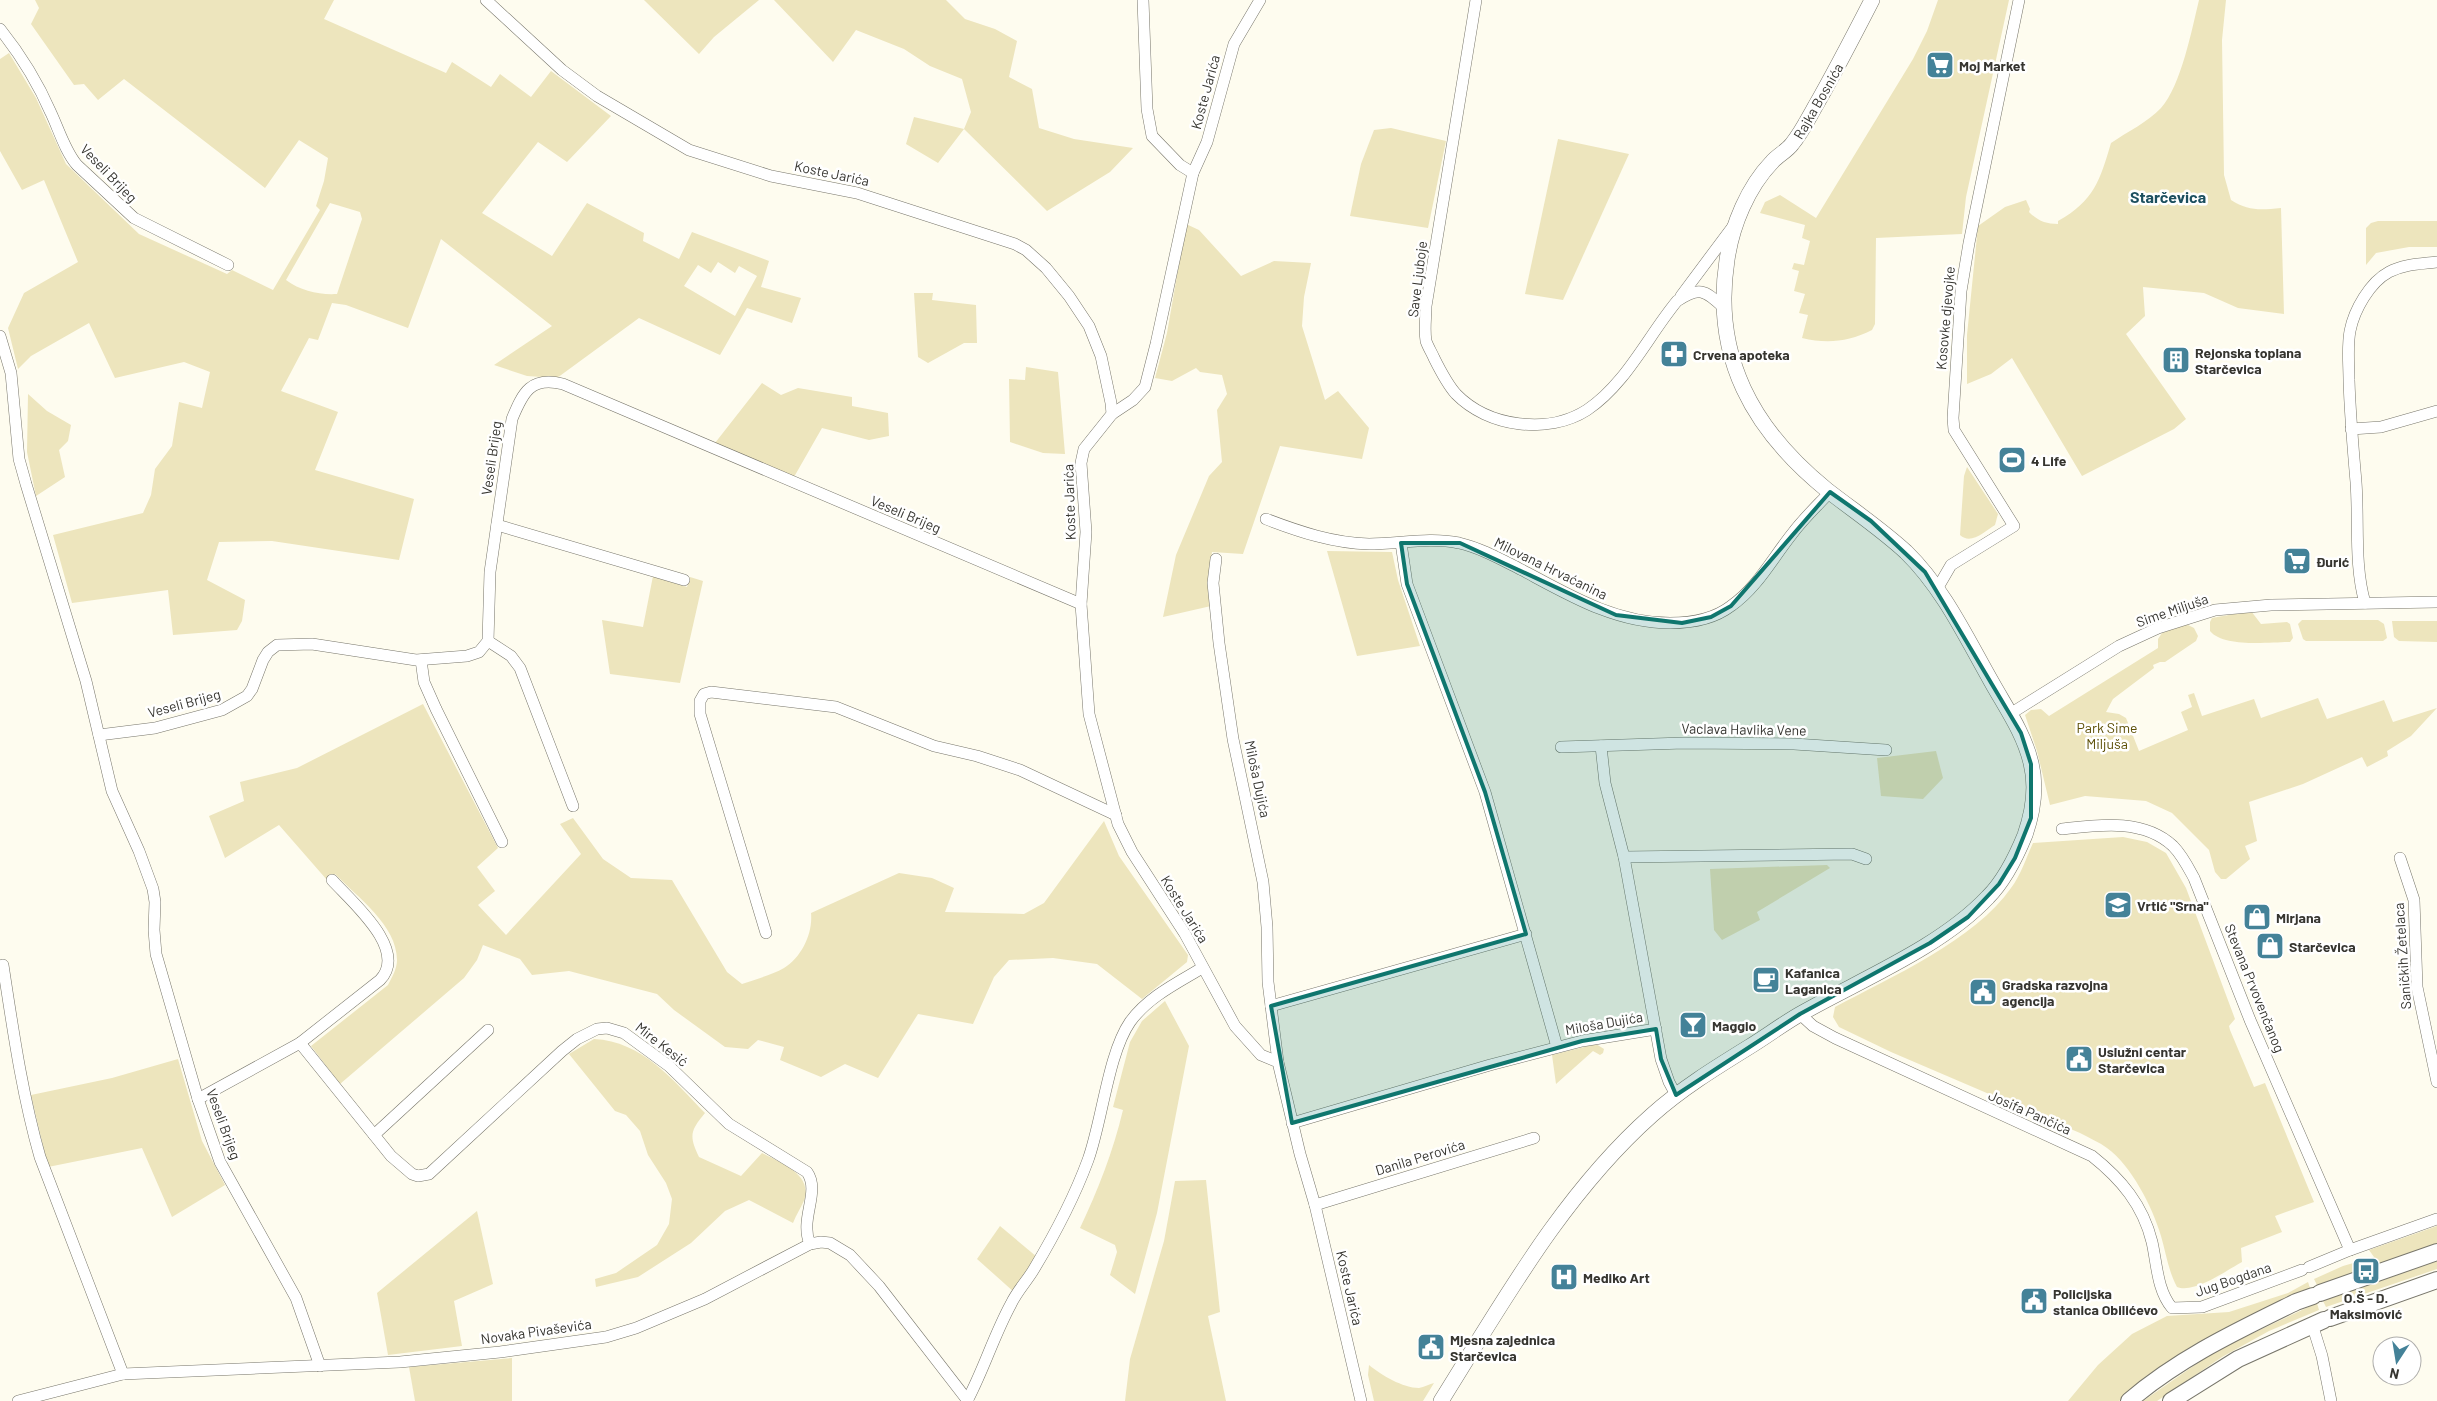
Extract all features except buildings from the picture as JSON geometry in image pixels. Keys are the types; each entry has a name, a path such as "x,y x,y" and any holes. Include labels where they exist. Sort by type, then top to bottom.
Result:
{"main road":[{"path":"2130,1401 2153,1382 2193,1355 2296,1302 2437,1252"},
{"path":"2171,1401 2238,1359 2322,1321 2437,1280"}],"street":[{"name":"Koste Jarića","path":"486,0 562,70 597,96 689,150 771,176 857,193 1000,238 1026,250 1046,268 1069,296 1089,326 1101,356 1112,402 1112,414"},
{"path":"1143,0 1147,109 1152,136 1180,165 1193,173"},
{"name":"Koste Jarića","path":"1260,0 1234,44 1207,142 1193,173 1148,377 1144,387 1137,396 1112,414 1084,449 1080,462 1086,532 1081,604 1089,714 1116,815 1132,852 1185,934 1235,1026 1261,1055 1278,1062 1315,1205 1361,1401"},
{"name":"Save Ljuboje","path":"1476,0 1426,306 1426,341 1440,371 1456,394 1476,409 1500,420 1534,424 1564,419 1586,410 1609,391 1735,223"},
{"name":"Rajka Bosnića","path":"1441,1401 1574,1198 1638,1128 1676,1095 1800,1014 1930,943 1968,917 1999,884 2018,851 2030,818 2033,803 2032,764 2021,733 1938,589 1907,553 1871,521 1830,492 1788,455 1770,434 1754,410 1739,381 1727,343 1722,307 1726,260 1735,223 1760,176 1773,160 1791,146 1840,63 1872,0"},
{"name":"Kosovke djevojke","path":"1938,589 1951,565 2014,526 1954,430 1953,418 1961,292 1968,243 2019,0"},
{"name":"Veseli Brijeg","path":"0,29 30,72 50,110 71,158 77,165 134,218 228,265"},
{"path":"2365,603 2360,586 2356,484 2351,429 2348,350 2350,331 2355,314 2371,288 2388,273 2405,266 2437,262"},
{"path":"1677,301 1692,292 1702,292 1722,307"},
{"name":"Veseli Brijeg","path":"0,336 11,373 19,459 86,681 112,792 139,851 152,889 155,902 154,930 156,954 198,1099 220,1162 296,1298 320,1366"},
{"name":"Veseli Brijeg","path":"99,735 156,728 222,710 247,696 252,689 262,660 277,645 312,644 421,660 467,656 479,652 488,641 490,572 512,419 518,403 528,389 533,385 551,381 563,384 1081,604"},
{"path":"2351,429 2381,427 2437,411"},
{"name":"Milovana Hrvaćanina","path":"1266,519 1311,535 1340,542 1401,543 1421,541 1460,543 1498,558 1583,602 1616,615 1651,622 1682,623 1710,617 1731,606 1749,590 1797,527 1830,492"},
{"path":"497,525 684,580"},
{"name":"Miloša Dujića","path":"1401,543 1407,584 1485,792 1496,838 1526,934 1557,1047"},
{"name":"Miloša Dujića","path":"1216,559 1212,583 1219,644 1234,739 1263,882 1267,927 1266,954 1278,1062"},
{"name":"Sime Miljuša","path":"2010,714 2119,646 2158,628 2215,610 2271,605 2437,602"},
{"path":"488,641 511,656 520,668 573,806"},
{"path":"421,660 424,682 436,709 502,842"},
{"path":"766,932 700,714 700,700 704,694 711,692 836,707 934,746 977,756 1020,770 1116,815"},
{"name":"Vaclava Havlika Vene","path":"1560,747 1684,743 1794,744 1886,750"},
{"path":"1601,746 1605,783 1624,857 1661,1058 1669,1082 1676,1095"},
{"name":"Stevana Prvovenčanog","path":"2062,829 2117,824 2134,827 2165,840 2183,860 2194,878 2250,1020 2350,1250"},
{"path":"1624,857 1852,854 1866,859"},
{"name":"Saničkih Žetelaca","path":"2400,858 2414,900 2417,987 2437,1082"},
{"path":"198,1099 300,1043 380,980 388,969 390,961 381,937 332,880"},
{"path":"1271,1006 1526,934"},
{"path":"3,964 20,1079 40,1157 123,1374"},
{"path":"810,1244 830,1243 850,1255 880,1286 968,1401 982,1372 1002,1321 1052,1236 1076,1190 1094,1143 1114,1060 1125,1030 1141,1010 1164,990 1202,968"},
{"name":"Josifa Pančića","path":"1800,1014 1814,1026 1835,1038 2092,1156 2112,1172 2134,1200 2142,1214 2152,1242 2162,1288 2167,1302 2172,1308"},
{"name":"Mire Kesić","path":"300,1043 391,1156 407,1170 418,1176 429,1174 577,1039 597,1029 607,1028 624,1033 669,1066 730,1124 807,1172 813,1183 805,1225 810,1244"},
{"name":"Miloša Dujića","path":"1292,1122 1557,1047 1656,1029"},
{"path":"374,1135 488,1030"},
{"name":"Danila Perovića","path":"1315,1205 1534,1138"},
{"name":"Jug Bogdana","path":"2172,1308 2202,1307 2437,1219"},
{"name":"Novaka Pivaševića","path":"18,1401 123,1374 400,1362 606,1337 636,1328 705,1299 810,1244"},
{"path":"2322,1321 2322,1356 2331,1401"}],"highlighted area":[{"path":"1830,492 1871,521 1925,572 2021,733 2031,764 2031,818 2015,858 1999,884 1968,917 1930,943 1800,1014 1676,1095 1661,1059 1656,1029 1582,1041 1292,1123 1271,1006 1526,934 1485,792 1407,584 1401,543 1460,543 1616,615 1682,623 1711,617 1731,606"}],"green space":[{"path":"35,0 334,0 324,19 446,73 452,62 491,87 500,74 531,97 551,71 611,116 567,162 538,142 482,213 552,256 587,203 644,233 643,241 679,259 692,232 769,261 761,287 801,298 792,323 747,308 720,355 639,318 557,378 527,376 494,365 552,326 441,239 408,328 346,305 332,303 318,340 309,338 281,391 338,412 315,470 414,499 399,560 272,541 219,542 207,580 245,600 242,621 237,630 173,635 168,590 72,603 53,535 143,513 151,495 155,469 172,446 179,402 202,408 210,372 184,362 115,378 89,323 31,356 18,369 8,328 24,293 78,262 44,180 22,190 0,151 0,59 9,53 36,98 66,164 139,234 227,274 232,270 273,290 320,210 316,206 324,181 328,158 299,140 265,188 124,79 98,100 84,84 74,85 31,24 39,8","holes":["330,203 360,212 362,219 337,294 310,292 286,280","718,262 735,273 739,266 757,276 735,316 684,286 698,265 711,273"]},
{"path":"644,0 759,0 714,37 699,54"},
{"path":"774,0 946,0 965,19 995,29 1017,41 1009,77 1032,89 1039,128 1074,139 1133,148 1110,172 1047,211 964,129 971,112 962,79 930,66 904,49 856,30 833,62"},
{"path":"1938,0 2009,0 1966,197 1962,234 1876,238 1875,324 1872,330 1837,341 1802,338 1808,315 1799,313 1805,294 1794,291 1799,271 1792,269 1794,263 1804,265 1810,241 1802,238 1805,225 1760,213 1765,202 1780,195 1816,218 1913,59 1927,31"},
{"path":"2199,0 2226,0 2222,40 2224,175 2231,200 2237,204 2254,209 2281,208 2284,314 2238,308 2204,293 2143,287 2145,316 2126,334 2186,419 2174,429 2082,476 2012,358 1991,374 1967,384 1967,335 1978,226 2005,207 2026,200 2030,209 2029,212 2032,215 2046,223 2054,224 2058,224 2058,221 2080,206 2099,179 2111,143 2150,118 2168,98 2185,57"},
{"path":"914,117 964,129 938,163 906,144"},
{"path":"1391,128 1446,141 1428,228 1350,216 1361,164 1374,130"},
{"path":"1558,139 1629,154 1563,300 1525,294"},
{"path":"2378,221 2437,221 2437,247 2409,247 2376,253 2366,265 2366,228 2371,223"},
{"path":"1186,224 1199,230 1241,276 1274,261 1311,263 1304,297 1302,326 1325,400 1338,391 1369,428 1362,459 1280,446 1243,554 1212,552 1208,583 1211,606 1163,617 1176,555 1209,476 1222,462 1217,410 1227,394 1222,375 1200,372 1196,368 1172,381 1155,378 1167,333"},
{"path":"914,293 933,293 932,300 976,305 977,343 964,343 928,363 918,357"},
{"path":"1026,367 1058,372 1065,454 1043,453 1010,442 1009,379 1025,380"},
{"path":"762,383 781,395 798,388 852,397 852,406 888,413 889,436 869,440 822,428 794,477 715,443"},
{"path":"28,394 47,411 71,425 68,441 59,450 65,477 36,496 27,452"},
{"path":"1967,467 1998,514 1995,525 1978,536 1969,539 1960,535 1964,476"},
{"path":"1327,551 1392,552 1398,580 1420,646 1357,656"},
{"path":"653,576 687,587 690,577 703,581 680,683 610,674 602,620 643,627"},
{"path":"2251,611 2261,624 2287,622 2290,624 2293,638 2290,642 2236,642 2226,640 2210,631 2212,618"},
{"path":"2302,620 2378,620 2384,624 2387,638 2383,641 2306,641 2303,639 2298,624"},
{"path":"2392,621 2437,621 2437,642 2399,641 2394,637"},
{"name":"Park Sime Miljuša","path":"2186,624 2194,628 2198,636 2196,641 2165,662 2153,665 2154,668 2113,699 2106,712 2119,714 2126,718 2139,751 2188,730 2181,712 2192,707 2188,695 2194,693 2202,716 2254,699 2261,718 2318,698 2327,719 2384,700 2393,722 2437,708 2411,736 2387,751 2388,756 2367,767 2362,757 2303,784 2249,802 2257,841 2245,846 2250,859 2226,879 2221,879 2215,872 2209,850 2172,813 2146,801 2085,796 2050,805 2037,751 2025,715 2031,710 2041,709 2049,716 2158,648 2158,639 2162,633"},
{"path":"423,704 498,848 477,867 495,891 478,905 506,935 581,854 560,824 573,818 603,859 631,878 672,880 727,972 742,984 784,968 796,958 808,936 811,913 899,873 932,878 954,888 945,912 1024,914 1044,903 1104,821 1119,856 1188,955 1187,962 1142,999 1097,964 1053,958 1009,960 994,977 973,1024 918,1014 878,1078 845,1064 821,1077 780,1060 784,1047 758,1040 748,1049 725,1047 674,1010 657,994 569,971 532,975 520,959 483,945 477,960 464,978 340,1084 311,1046 388,985 397,963 395,947 390,935 374,912 335,874 327,880 279,825 225,858 209,816 244,801 240,782 297,768"},
{"path":"1936,751 1943,778 1923,799 1881,796 1877,758"},
{"path":"2123,837 2147,842 2166,853 2186,888 2235,1019 2229,1026 2230,1030 2254,1087 2265,1083 2314,1202 2275,1216 2282,1232 2241,1248 2242,1262 2210,1280 2192,1287 2177,1287 2147,1200 2133,1176 2107,1148 2080,1133 1891,1052 1839,1027 1833,1017 1835,1007 1930,956 1976,924 1995,907 2015,883 2033,843"},
{"path":"1827,865 1830,868 1757,912 1760,920 1722,940 1714,930 1710,869"},
{"path":"1165,1001 1189,1046 1157,1213 1135,1294 1110,1275 1117,1252 1115,1245 1080,1228 1115,1141 1123,1110 1113,1107 1130,1042 1142,1021"},
{"path":"594,1039 611,1041 642,1055 669,1076 705,1113 696,1125 693,1134 694,1144 699,1157 741,1176 762,1153 799,1175 806,1189 805,1198 793,1223 749,1200 725,1211 691,1243 638,1277 596,1287 595,1279 616,1273 657,1245 669,1224 672,1199 666,1183 648,1155 640,1131 626,1115 615,1111 569,1054"},
{"path":"1596,1044 1604,1049 1603,1053 1600,1055 1593,1051 1556,1084 1552,1055"},
{"path":"178,1059 202,1141 225,1185 172,1217 142,1148 48,1167 31,1095 112,1078"},
{"path":"1206,1180 1220,1312 1208,1316 1226,1401 1125,1401 1130,1359 1164,1241 1175,1181"},
{"path":"477,1211 493,1284 454,1301 462,1346 388,1355 377,1293"},
{"path":"1000,1226 1037,1257 1014,1292 977,1259"},
{"path":"2437,1226 2437,1245 2317,1285 2314,1279 2343,1266 2374,1257 2369,1250"},
{"path":"2437,1261 2437,1269 2326,1307 2323,1301"},
{"path":"2308,1282 2310,1288 2225,1328 2187,1349 2119,1401 2068,1401 2098,1365 2132,1334 2167,1316 2229,1312 2288,1293"},
{"path":"2317,1303 2319,1310 2269,1331 2222,1357 2157,1401 2143,1401 2215,1351"},
{"path":"512,1358 512,1401 415,1401 409,1367"},
{"path":"1369,1365 1386,1377 1406,1386 1419,1388 1434,1383 1423,1401 1374,1401 1368,1375"}],"place":[{"name":"Moj Market","path":"1940,65"},
{"name":"Crvena apoteka","path":"1674,354"},
{"name":"Rejonska toplana Starčevica","path":"2176,360"},
{"name":"4 Life","path":"2012,460"},
{"name":"Đurić","path":"2297,561"},
{"name":"Vrtić \"Srna\"","path":"2118,905"},
{"name":"Mirjana","path":"2257,917"},
{"name":"Starčevica","path":"2270,946"},
{"name":"Kafanica Laganica","path":"1766,980"},
{"name":"Gradska razvojna agencija","path":"1983,992"},
{"name":"Maggio","path":"1693,1025"},
{"name":"Uslužni centar Starčevica","path":"2079,1059"},
{"name":"O.Š - D. Maksimović","path":"2366,1271"},
{"name":"Mediko Art","path":"1564,1277"},
{"name":"Policijska stanica Obilićevo","path":"2034,1301"},
{"name":"Mjesna zajednica Starčevica","path":"1431,1347"}],"district":[{"name":"Starčevica","path":"2168,196"}]}
